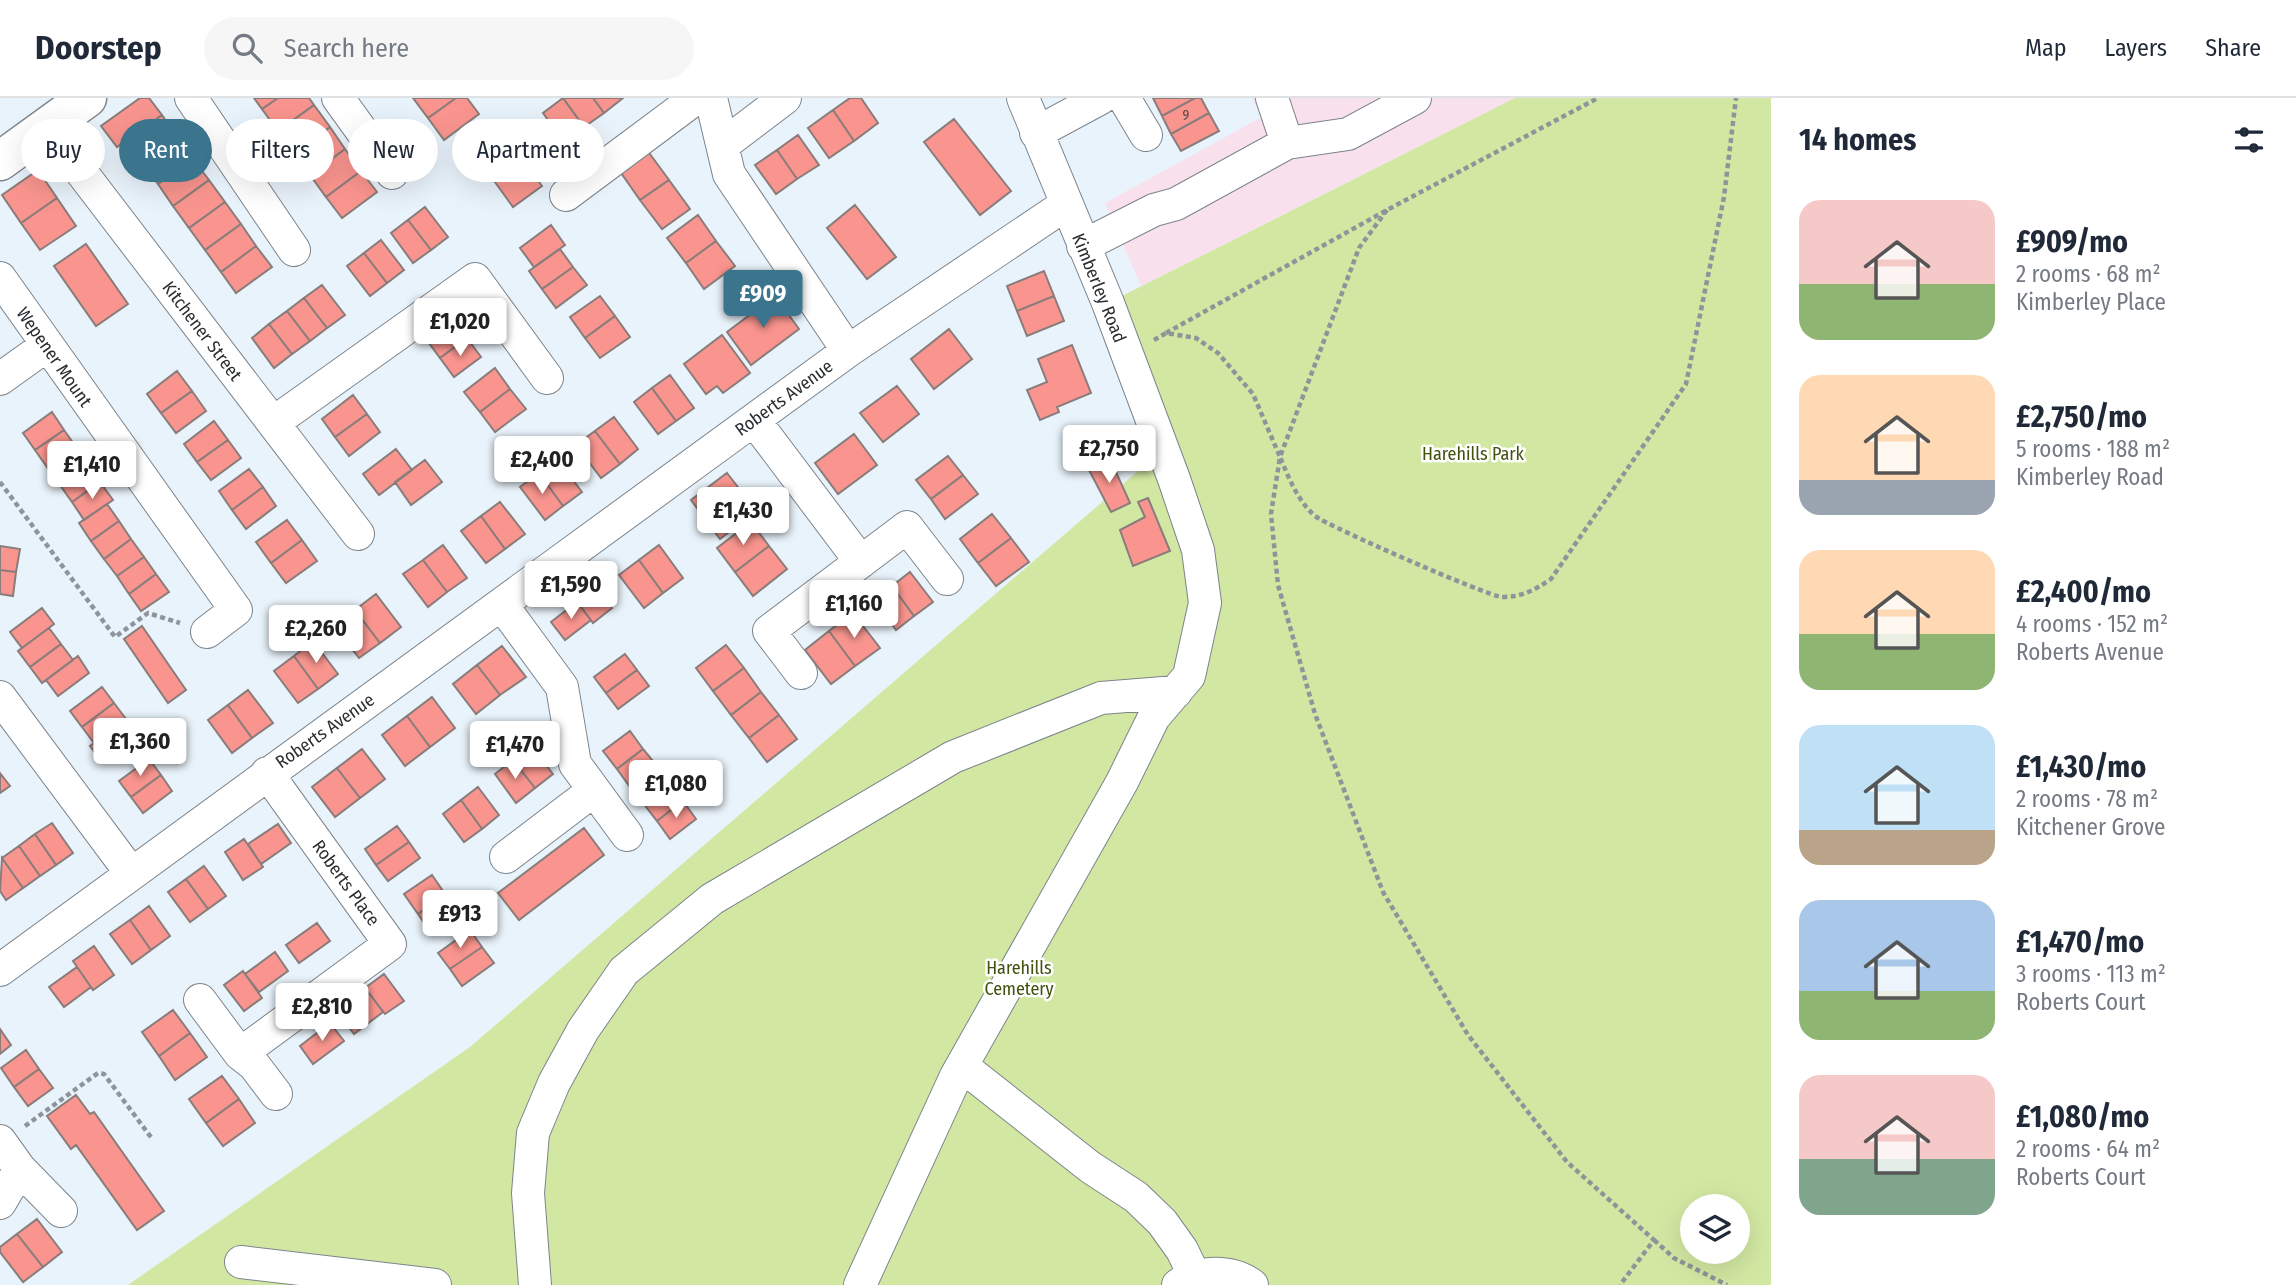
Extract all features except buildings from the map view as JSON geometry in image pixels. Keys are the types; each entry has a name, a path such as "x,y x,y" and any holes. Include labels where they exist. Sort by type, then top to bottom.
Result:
{"main road":[{"path":"58,119 87,98"},
{"path":"3,152 21,142"}],"street":[{"path":"191,98 294,250"},
{"path":"338,98 353,119"},
{"path":"566,195 696,98"},
{"path":"711,98 729,174 848,351"},
{"path":"723,145 785,98"},
{"name":"Kimberley Road","path":"860,1285 881,1234 962,1066 1122,782 1154,717 1189,676 1205,603 1198,550 1174,479 1023,98"},
{"path":"1036,133 1101,98"},
{"path":"1124,98 1146,135"},
{"path":"1272,98 1287,143"},
{"path":"1083,246 1154,210 1176,204 1287,143 1348,134 1415,98"},
{"name":"Kitchener Street","path":"89,182 358,534"},
{"name":"Roberts Avenue","path":"0,970 848,351 1065,205"},
{"name":"Wepener Mount","path":"0,278 236,610 207,632"},
{"path":"273,423 475,279 547,378"},
{"path":"0,379 46,346"},
{"path":"754,420 861,562"},
{"path":"801,673 769,631 907,527 947,579"},
{"path":"502,605 562,687 575,764 627,835"},
{"path":"535,1285 528,1193 533,1133 554,1083 583,1030 624,971 712,899 953,757 1101,698 1176,692"},
{"path":"0,696 131,873"},
{"name":"Roberts Place","path":"240,1054 390,944 267,773"},
{"path":"506,857 593,791"},
{"path":"201,1000 240,1054 254,1065 276,1094"},
{"path":"962,1066 1090,1167 1136,1197 1162,1222 1182,1250 1186,1281 1225,1274 1252,1285"},
{"path":"1,1142 20,1169 61,1211"},
{"path":"0,1203 20,1169"},
{"path":"241,1262 435,1285"}],"path":[{"path":"1126,356 1387,210 1598,98"},
{"path":"1166,333 1196,338 1218,353 1253,394 1295,493 1316,516 1377,546 1499,597 1529,594 1551,579 1686,384 1724,197 1736,98"},
{"path":"1387,210 1359,248 1280,457 1271,514 1278,585 1315,714 1383,892 1468,1035 1567,1162 1674,1258 1727,1285"},
{"path":"0,482 115,637 148,612 207,632"},
{"path":"1,1142 98,1073 104,1074 153,1140"},
{"path":"1620,1285 1654,1240"}],"shaded area":[{"path":"1252,98 1515,98 1141,286 1105,203 1262,117"}],"green space":[{"path":"1515,98 1771,98 1771,1285 128,1285 470,1047 1159,453 1108,303"}],"park label":[{"name":"Harehills Park","path":"1473,454"},
{"name":"Harehills Cemetery","path":"1019,978"}]}
